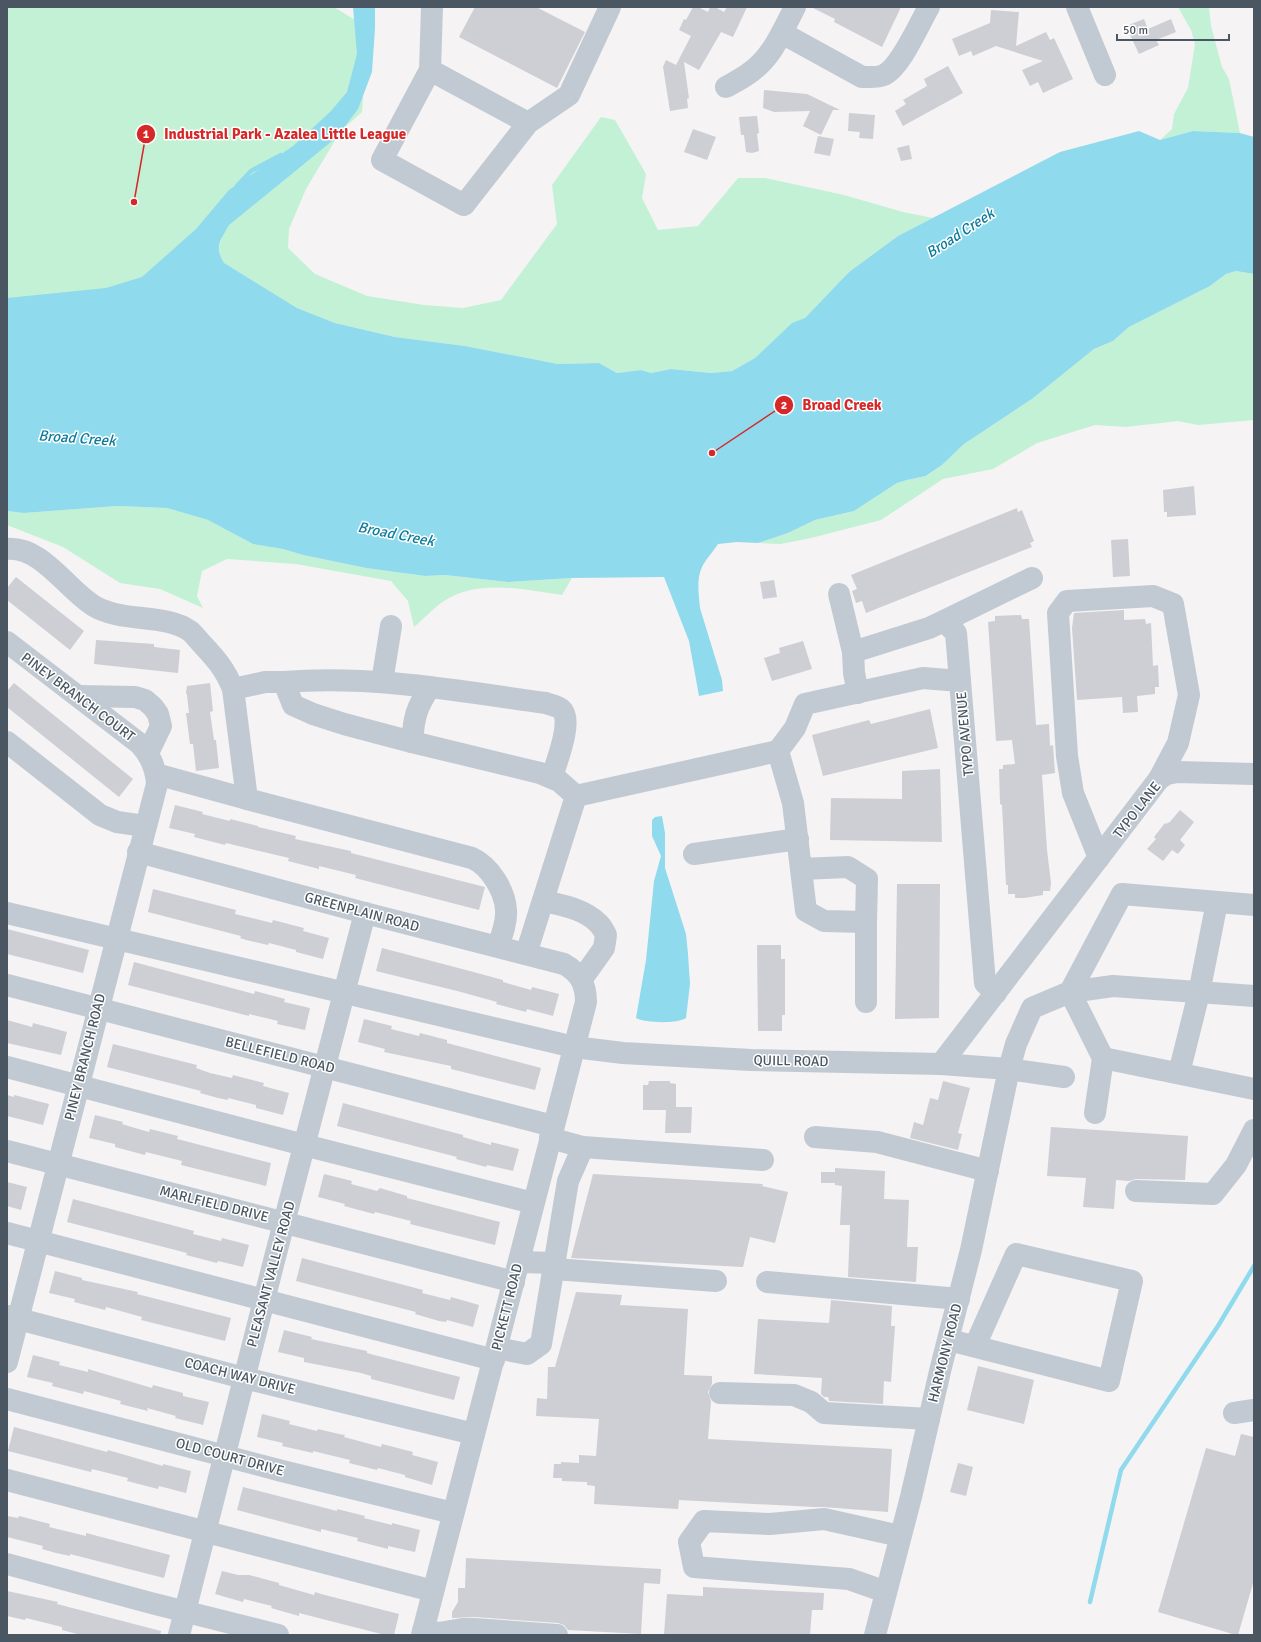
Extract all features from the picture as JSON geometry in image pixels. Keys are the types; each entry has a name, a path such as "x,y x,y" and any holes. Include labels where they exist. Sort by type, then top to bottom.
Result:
{"street":[{"path":"432,7 430,70 382,160 464,205 528,123 569,95 610,7"},
{"path":"726,87 748,74 763,62 773,50 795,7"},
{"path":"782,33 862,76 874,77 884,75 894,68 900,60 929,7"},
{"path":"1078,7 1105,75"},
{"path":"430,70 528,123"},
{"path":"7,550 24,551 37,557 93,606 126,617 170,622 179,625 190,632 218,661 233,688 247,799"},
{"path":"852,652 929,628 1032,578"},
{"path":"839,594 852,652 858,693"},
{"path":"942,1064 1099,858 1073,793 1067,756 1058,613 1067,601 1153,596 1173,604 1189,695 1178,743 1159,779"},
{"path":"944,621 956,633 960,681"},
{"path":"382,682 391,626"},
{"name":"PINEY BRANCH COURT","path":"7,642 140,744 148,753"},
{"name":"TYPO AVENUE","path":"778,751 795,728 805,704 923,678 960,681 985,983 996,993"},
{"path":"233,688 265,682 382,682 546,703 561,709 566,718 566,728 552,778"},
{"path":"284,682 293,705 312,714 412,742 540,773 559,781 576,796"},
{"path":"412,742 415,714 420,701 430,687"},
{"path":"78,696 135,697 145,700 158,714 161,726 148,753"},
{"path":"7,742 100,815 117,822 145,826"},
{"path":"576,796 778,751 793,803 806,911 824,921 866,922"},
{"name":"PINEY BRANCH ROAD","path":"7,1362 12,1317 38,1242 138,852 157,784 156,774 148,753"},
{"name":"TYPO LANE","path":"1099,858 1159,779 1167,774 1177,772 1254,774"},
{"path":"156,774 472,858 481,862 490,870 504,898 506,911 505,924 498,946"},
{"path":"526,954 576,796"},
{"path":"694,854 798,839"},
{"name":"GREENPLAIN ROAD","path":"138,852 365,913 564,964 574,970 582,979"},
{"path":"801,869 848,867 867,878 866,1002"},
{"path":"1095,1113 1103,1058 1070,992 1122,894 1254,905"},
{"path":"543,901 569,907 587,915 599,924 606,935 604,948 582,979"},
{"path":"1179,1074 1199,993 1217,902"},
{"name":"QUILL ROAD","path":"7,913 574,1047 623,1053 751,1060 942,1064 1009,1069 1064,1077"},
{"name":"PLEASANT VALLEY ROAD","path":"179,1635 284,1222 365,913"},
{"name":"PICKETT ROAD","path":"423,1633 586,1002 586,991 582,979"},
{"name":"BELLEFIELD ROAD","path":"7,985 324,1067 552,1132 583,1147 763,1160"},
{"name":"HARMONY ROAD","path":"875,1635 959,1299 1009,1069 1016,1044 1032,1008 1070,992 1113,986 1254,996"},
{"path":"1103,1058 1254,1089"},
{"path":"7,1068 534,1203"},
{"path":"1136,1191 1213,1194 1236,1165 1254,1130"},
{"path":"815,1137 877,1142 988,1171"},
{"path":"7,1233 264,1300 495,1354 527,1354 540,1344 555,1266 568,1181 583,1147"},
{"name":"MARLFIELD DRIVE","path":"7,1150 284,1222 516,1272 555,1266 716,1281"},
{"path":"541,1174 568,1181"},
{"path":"949,1340 1108,1381 1132,1281 1016,1254 975,1346"},
{"path":"767,1282 959,1299"},
{"name":"COACH WAY DRIVE","path":"12,1317 244,1378 474,1434"},
{"path":"720,1393 794,1395 811,1402 824,1413 929,1419"},
{"name":"OLD COURT DRIVE","path":"7,1399 224,1456 453,1513"},
{"path":"7,1480 433,1591"},
{"path":"886,1592 849,1579 694,1566 689,1542 704,1521 770,1524 824,1519 900,1536"},
{"path":"7,1564 185,1612 278,1635"},
{"path":"423,1633 446,1633 468,1629 550,1635"}],"green space":[{"path":"7,7 334,7 368,28 362,112 317,152 337,137 306,189 289,229 288,248 315,274 367,296 424,305 463,308 501,300 557,224 552,185 601,117 615,120 646,174 642,198 658,230 698,226 738,178 765,178 844,195 903,212 933,218 898,236 849,272 805,318 792,324 755,358 732,371 711,373 671,369 651,373 641,370 617,373 599,363 558,364 465,346 395,337 335,323 297,308 223,263 219,251 219,245 222,238 161,292 7,314"},
{"path":"1178,7 1209,7 1211,26 1222,67 1229,79 1240,133 1193,131 1160,140 1172,129 1174,114 1188,88 1195,44 1191,30"},
{"path":"1236,271 1254,274 1254,420 1198,425 1178,421 1126,427 1095,425 1037,443 993,469 943,479 881,520 781,544 758,543 788,533 815,520 854,511 897,483 927,476 942,465 964,444 1032,399 1094,349 1113,341 1129,327 1210,286 1226,274"},
{"path":"117,506 167,508 208,520 253,544 283,549 303,555 366,568 425,576 445,575 508,582 572,578 562,595 502,588 486,588 458,594 444,601 432,610 414,627 408,601 391,581 296,564 227,559 202,571 197,596 203,608 160,589 120,583 63,547 7,525 7,511 24,513"}],"water":[{"path":"353,7 375,7 372,72 358,109 337,137 229,225 219,244 219,253 224,263 297,308 335,323 395,337 465,346 558,364 599,363 617,373 641,370 651,373 671,369 711,373 732,371 755,358 792,323 805,318 849,272 898,236 1060,152 1139,131 1160,140 1193,131 1240,133 1254,137 1254,274 1236,271 1226,274 1210,286 1129,327 1113,341 1094,349 1032,399 964,444 942,465 926,476 897,483 854,511 815,520 788,533 758,543 737,542 718,544 702,567 698,588 700,608 722,680 723,691 699,696 689,641 664,577 572,578 508,582 445,575 425,576 366,568 303,555 283,549 253,544 208,520 167,508 117,506 24,513 7,511 7,298 106,288 142,277 196,229 229,190 293,146 331,111 347,92 357,54"},
{"path":"662,816 665,833 665,868 686,934 690,984 686,1018 676,1021 661,1022 646,1021 636,1018 646,960 654,881 661,856 652,836 652,820 655,817"}],"building":[{"path":"475,7 536,7 585,32 557,88 459,37"},
{"path":"693,7 698,7 708,12 710,7 715,7 724,12 727,7 747,7 733,37 721,32 699,70 684,62 689,98 687,99 688,108 670,111 663,67 666,60 676,65 691,36 679,30 684,19 686,20"},
{"path":"811,7 901,7 882,47 834,22 835,19"},
{"path":"991,10 1019,12 1016,46 1046,32 1050,40 1054,38 1073,79 1043,93 1038,82 1030,86 1022,70 1043,61 996,46 973,56 971,51 959,56 952,39 990,23"},
{"path":"1144,19 1148,29 1171,19 1176,32 1156,40 1159,45 1139,54 1126,26"},
{"path":"948,66 963,93 903,126 895,111 906,104 903,100 927,86 924,79"},
{"path":"764,90 807,94 840,110 833,110 821,135 803,126 810,111 774,112 763,108"},
{"path":"849,113 875,115 873,139 859,138 860,132 848,131"},
{"path":"757,116 759,151 752,153 746,152 744,135 741,135 739,117"},
{"path":"693,129 716,137 707,160 684,152"},
{"path":"818,136 834,139 830,156 814,153"},
{"path":"909,145 912,159 901,161 897,148"},
{"path":"1194,486 1196,515 1167,517 1167,512 1164,512 1163,490"},
{"path":"1017,508 1018,512 1022,510 1034,541 1030,543 1032,547 866,613 862,601 856,603 852,591 857,589 851,575"},
{"path":"1128,539 1130,576 1113,577 1111,540"},
{"path":"16,577 84,631 70,650 7,600 7,588"},
{"path":"774,580 777,597 763,599 760,582"},
{"path":"1124,610 1124,620 1145,619 1146,624 1151,623 1153,666 1158,665 1159,687 1155,687 1155,694 1137,696 1138,712 1123,713 1122,697 1077,700 1072,628 1074,613"},
{"path":"1021,615 1022,619 1029,619 1036,725 1049,724 1050,746 1053,745 1055,773 1042,775 1047,850 1051,883 1050,891 1043,891 1043,895 1015,898 1015,894 1008,894 1008,885 1006,885 999,769 1003,769 1003,765 1015,764 1012,740 996,741 988,622 995,621 995,616"},
{"path":"96,640 154,644 154,647 180,650 178,673 94,664"},
{"path":"803,641 812,669 772,681 764,658 780,653 779,648"},
{"path":"14,683 133,779 119,797 7,707 7,691"},
{"path":"210,683 213,711 210,712 214,740 216,740 219,768 196,771 193,744 190,744 186,713 189,713 186,693 187,686"},
{"path":"930,709 938,748 823,776 812,735 869,720 871,724"},
{"path":"940,769 942,842 830,840 831,798 902,799 902,771"},
{"path":"175,805 203,812 202,814 230,821 230,819 296,836 295,839 351,851 351,853 485,887 479,910 355,878 356,875 319,866 319,869 288,861 289,858 194,837 195,834 169,828"},
{"path":"1180,810 1194,822 1180,840 1185,845 1178,854 1172,850 1163,861 1147,849 1156,839 1154,837 1165,823 1169,823"},
{"path":"897,884 940,884 939,1018 895,1019"},
{"path":"153,889 236,910 235,914 272,923 273,920 304,928 303,931 329,938 323,959 296,952 296,950 269,943 268,945 246,940 240,938 241,936 148,912"},
{"path":"7,929 89,950 83,973 7,954"},
{"path":"757,945 781,945 781,959 785,959 785,1015 782,1015 782,1031 758,1031"},
{"path":"382,948 503,980 503,982 531,990 532,987 559,994 553,1016 527,1009 526,1012 461,992 376,971"},
{"path":"134,962 254,994 255,991 285,999 284,1002 310,1008 305,1030 277,1024 278,1021 249,1014 249,1016 128,985"},
{"path":"364,1019 392,1026 391,1029 419,1036 420,1033 447,1040 447,1043 541,1068 535,1090 451,1069 451,1066 384,1052 385,1049 358,1042"},
{"path":"7,1020 32,1027 33,1023 67,1032 61,1055 7,1043"},
{"path":"113,1044 197,1065 196,1068 210,1073 232,1078 233,1075 264,1083 263,1086 289,1093 283,1115 256,1108 256,1105 228,1098 228,1100 218,1098 200,1093 201,1091 107,1067"},
{"path":"649,1081 670,1081 670,1083 676,1084 676,1107 692,1107 691,1133 665,1133 666,1110 643,1110 643,1085 648,1085"},
{"path":"943,1081 970,1088 958,1133 962,1134 958,1150 910,1138 914,1122 923,1125 930,1098 938,1100"},
{"path":"7,1095 14,1097 14,1095 49,1104 43,1125 7,1116"},
{"path":"343,1103 463,1135 463,1137 491,1145 491,1142 519,1149 513,1171 487,1165 486,1167 456,1159 457,1157 337,1126"},
{"path":"95,1115 123,1122 122,1124 149,1132 150,1129 178,1136 177,1139 271,1163 266,1186 181,1165 182,1161 146,1152 145,1155 115,1147 115,1144 89,1138"},
{"path":"1051,1127 1188,1136 1185,1180 1116,1180 1114,1209 1083,1207 1086,1178 1047,1176"},
{"path":"835,1168 885,1171 884,1199 909,1200 907,1247 918,1247 916,1282 848,1277 850,1225 840,1225 842,1186 835,1185 835,1183 821,1183 821,1172 835,1172"},
{"path":"324,1174 352,1181 351,1184 377,1191 380,1188 407,1196 407,1198 500,1222 495,1245 410,1224 411,1221 375,1212 374,1214 318,1197"},
{"path":"593,1174 763,1184 762,1186 788,1192 775,1243 750,1237 743,1267 571,1258"},
{"path":"7,1182 27,1187 21,1210 7,1206"},
{"path":"73,1199 194,1231 193,1234 221,1241 222,1238 249,1245 243,1267 218,1261 217,1263 186,1255 187,1253 67,1222"},
{"path":"302,1258 423,1290 422,1293 450,1300 451,1297 479,1305 473,1327 447,1320 446,1322 439,1321 415,1314 416,1312 296,1281"},
{"path":"55,1271 82,1278 82,1280 138,1292 137,1294 231,1318 225,1341 141,1320 142,1317 106,1307 105,1310 74,1302 75,1299 49,1293"},
{"path":"576,1292 622,1295 620,1305 688,1309 684,1375 712,1376 712,1384 708,1392 711,1401 708,1439 892,1449 888,1512 823,1507 679,1500 678,1509 594,1504 595,1486 587,1485 587,1482 562,1481 562,1478 553,1478 554,1464 561,1464 561,1462 579,1463 579,1455 596,1456 599,1419 536,1416 537,1398 547,1399 548,1367 555,1367"},
{"path":"831,1300 892,1306 891,1326 895,1326 891,1382 884,1381 883,1404 829,1401 828,1397 824,1397 821,1394 822,1378 754,1374 758,1319 829,1323"},
{"path":"284,1330 312,1337 311,1339 367,1351 367,1353 460,1377 454,1400 371,1379 371,1376 361,1373 304,1362 304,1358 278,1352"},
{"path":"33,1355 60,1362 59,1365 88,1372 88,1369 152,1388 153,1385 183,1393 183,1396 209,1402 203,1425 175,1418 176,1416 147,1408 148,1411 120,1404 121,1401 84,1391 83,1394 52,1386 53,1383 27,1377"},
{"path":"978,1366 1034,1380 1024,1424 967,1410"},
{"path":"262,1414 290,1421 289,1424 317,1431 318,1429 345,1435 344,1437 381,1447 382,1444 413,1452 412,1455 438,1462 432,1485 405,1477 405,1475 349,1463 350,1460 313,1451 313,1453 282,1446 283,1443 257,1437"},
{"path":"14,1427 107,1452 108,1450 163,1466 163,1464 191,1471 186,1493 159,1486 158,1489 127,1481 128,1478 92,1469 91,1472 8,1451"},
{"path":"1241,1434 1254,1437 1254,1580 1238,1635 1236,1635 1158,1612 1206,1448 1235,1456"},
{"path":"958,1463 973,1467 966,1496 950,1492"},
{"path":"243,1487 337,1511 337,1509 365,1516 364,1518 392,1525 392,1523 420,1530 415,1552 388,1546 388,1549 357,1541 358,1538 321,1529 321,1532 237,1510"},
{"path":"7,1516 18,1518 19,1516 50,1524 49,1527 86,1536 86,1533 170,1555 164,1578 70,1554 70,1556 56,1553 42,1549 43,1546 7,1537"},
{"path":"466,1558 661,1569 660,1584 644,1583 641,1634 568,1630 564,1625 558,1623 475,1617 452,1618 452,1612 458,1602 458,1588 465,1588"},
{"path":"222,1571 238,1575 249,1575 314,1595 315,1592 399,1614 394,1635 385,1635 299,1613 299,1616 271,1608 272,1606 244,1599 243,1602 215,1594"},
{"path":"703,1587 824,1593 823,1610 812,1610 810,1635 664,1635 667,1594 703,1596"},
{"path":"7,1591 58,1602 57,1604 161,1631 160,1635 81,1635 62,1630 62,1627 26,1618 25,1620 7,1616"}],"waterway":[{"path":"237,186 251,171 281,155"},
{"path":"1090,1602 1121,1470 1218,1326 1254,1266"}],"place":[{"name":"Industrial Park - Azalea Little League","path":"134,202"},
{"name":"Broad Creek","path":"712,453"}]}
